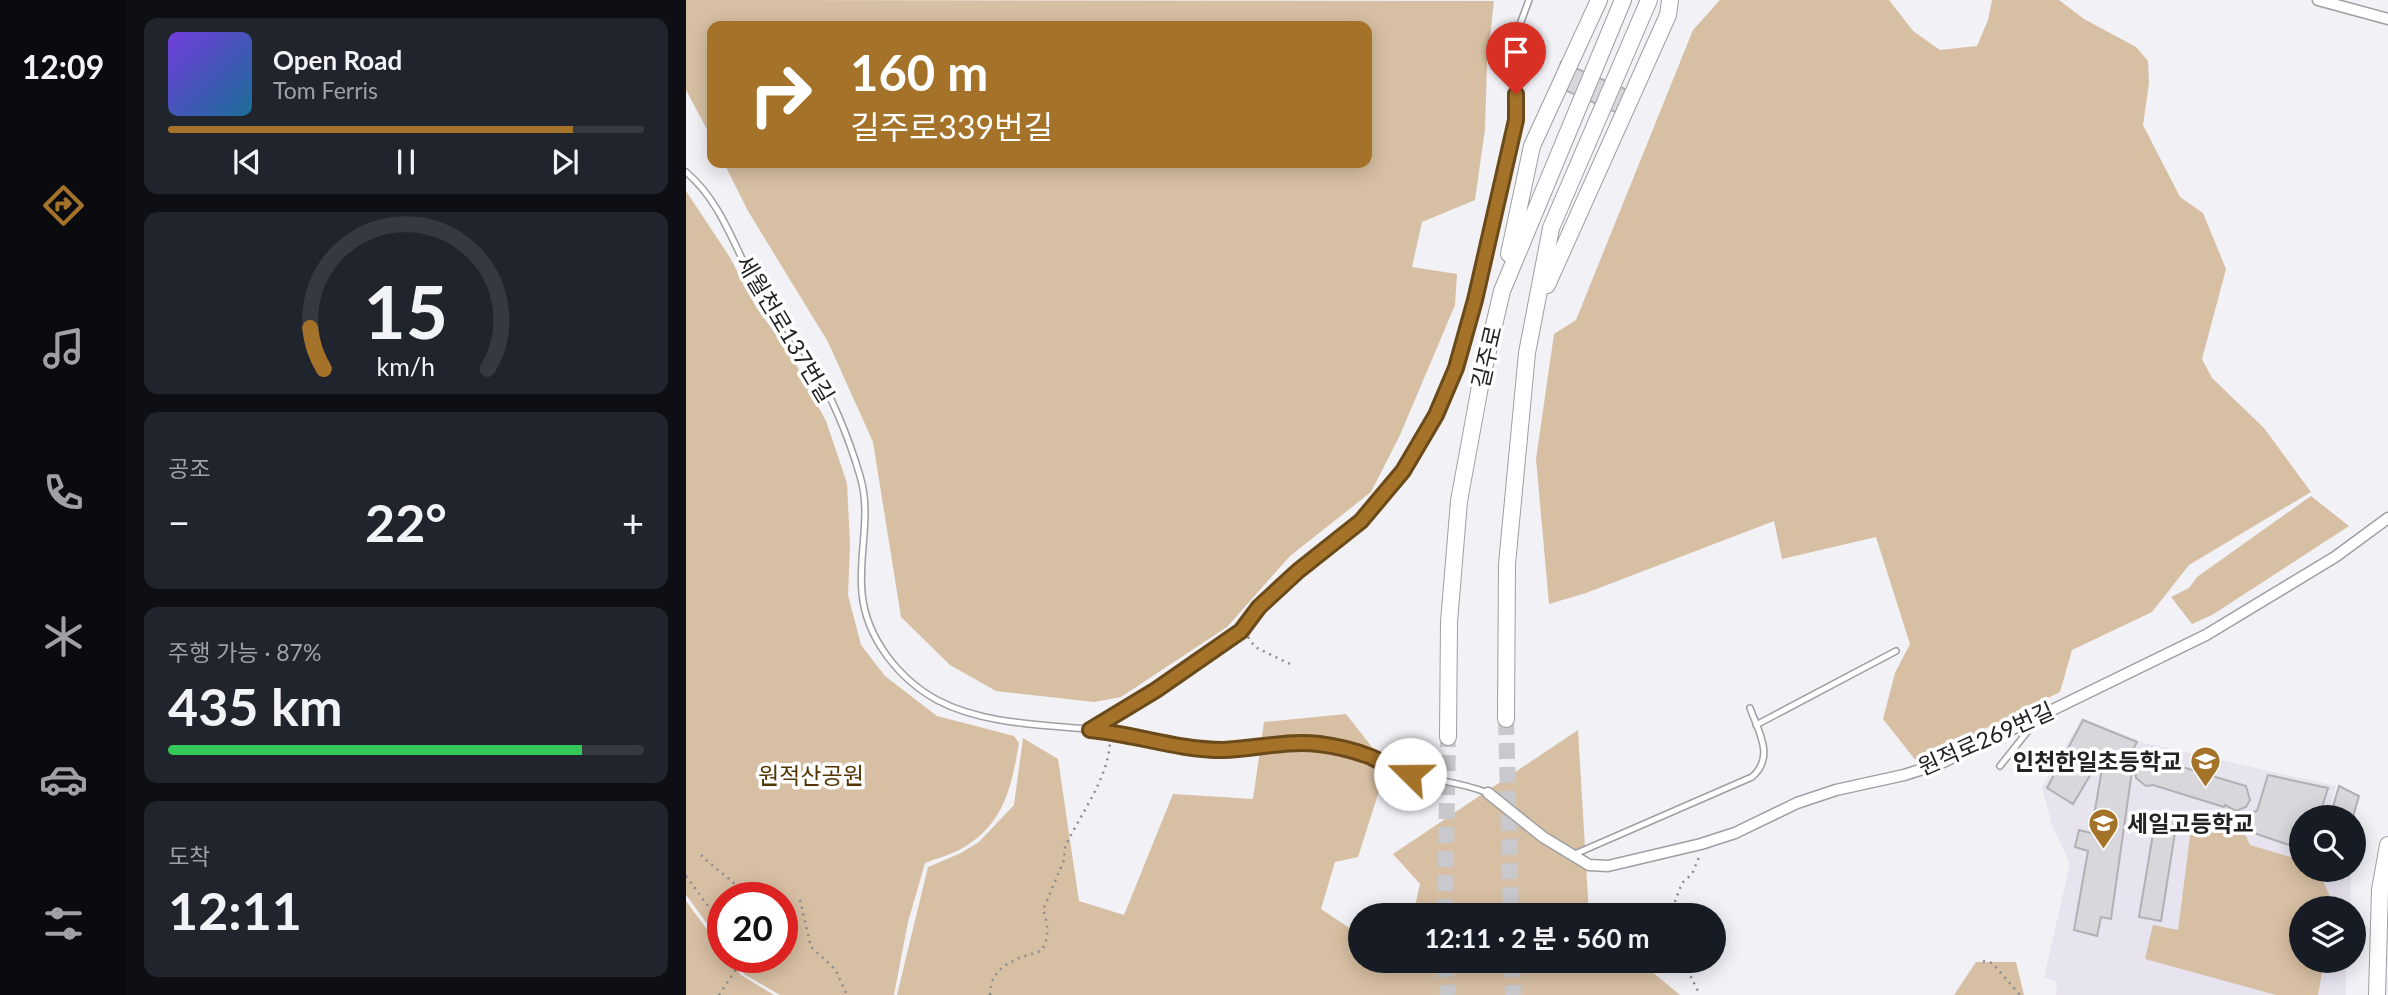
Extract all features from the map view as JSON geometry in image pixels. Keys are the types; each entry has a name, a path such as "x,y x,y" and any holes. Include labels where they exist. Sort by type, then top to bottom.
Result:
{"main road":[{"path":"1502,291 1532,146 1599,0"},
{"name":"길주로","path":"1448,737 1449,622 1459,501 1481,381 1502,291 1623,0"},
{"name":"길주로","path":"1506,719 1507,564 1527,353 1551,228 1649,0"},
{"path":"1536,309 1668,15 1670,0"},
{"path":"2377,995 2380,890 2388,845"}],"street":[{"path":"2318,0 2388,19"},
{"name":"원적로269번길","path":"1488,793 1571,856 1589,865 1608,866 1701,844 1735,833 1797,803 1836,790 1939,764 2217,629 2325,564 2388,518"}],"lane":[{"path":"1090,730 1215,651 1247,624 1259,607 1298,571 1361,521 1403,471 1448,391 1475,300 1516,120 1516,94 1510,51 1529,0"},
{"name":"세월천로137번길","path":"686,172 698,182 717,206 754,284 807,355 826,391 860,476 864,495 861,593 865,613 873,632 895,666 923,691 957,708 1047,727 1110,732 1197,748 1223,750 1288,743 1320,744 1370,757 1394,769 1448,780 1488,793"},
{"path":"1756,725 1896,651"},
{"path":"1571,856 1752,778 1762,769 1765,759 1750,708"},
{"path":"2000,766 2025,731 2042,715"}],"path":[{"path":"1247,624 1248,638 1255,647 1292,665"},
{"path":"990,995 990,986 1008,961 1041,951 1045,947 1048,923 1043,910 1057,871 1064,860 1065,847 1103,773 1110,754 1110,732"},
{"path":"1674,903 1682,883 1699,860 1701,844"},
{"path":"701,855 734,882"},
{"path":"686,876 707,905"},
{"path":"800,900 811,947 835,969 847,995"},
{"path":"1983,961 1992,963 2020,995"},
{"path":"719,995 733,973"},
{"path":"1687,973 1700,995"}],"shaded area":[{"path":"2082,718 2145,743 2336,786 2330,805 2289,805 2289,882 2351,882 2350,896 2289,896 2289,973 2346,973 2346,995 2056,995 2057,981 2044,978 2070,863 2053,828 2042,787"}],"green space":[{"path":"686,0 1494,1 1487,63 1485,129 1475,200 1422,222 1412,267 1457,274 1455,305 1400,435 1371,492 1290,556 1227,627 1121,697 1094,702 996,691 950,665 901,617 873,442 828,342 748,211 726,168 1372,168 1372,21 707,21 707,130 686,90"},
{"path":"1720,0 1889,0 1913,31 1940,50 1977,46 1988,20 1992,0 2059,0 2084,19 2136,47 2148,61 2149,83 2143,125 2180,197 2203,213 2226,269 2202,359 2212,378 2264,428 2311,492 2189,565 2152,612 2072,650 2060,692 1917,762 1883,719 1895,673 1910,644 1876,537 1782,559 1774,521 1586,593 1549,604 1536,459 1554,334 1576,320 1693,30"},
{"name":"원적산공원","path":"686,191 729,256 756,307 791,355 826,421 847,483 850,545 848,595 861,645 885,676 937,716 1014,736 1019,743 1009,787 990,826 961,849 925,863 908,922 894,995 780,995 744,974 798,973 798,882 707,882 707,923 686,895"},
{"path":"2311,496 2349,526 2212,615 2192,624 2171,597 2189,588 2197,577"},
{"path":"1346,714 1387,766 1358,857 1335,862 1321,909 1348,927 1348,973 1653,973 1680,995 897,995 928,867 979,842 1014,805 1023,738 1058,759 1079,901 1124,915 1173,794 1253,799 1264,722"},
{"path":"1578,730 1588,903 1416,903 1420,884 1393,854"},
{"path":"2193,813 2243,830 2250,845 2289,856 2289,882 2323,882 2330,896 2289,896 2289,973 2322,973 2318,995 2276,995 2145,959 2153,925 2178,930"},
{"path":"686,901 707,929 707,973 739,973 774,995 686,995"},
{"path":"1976,962 2016,962 2024,995 1954,995"}],"building":[{"path":"1561,62 1637,94 1627,117 1553,85"},
{"path":"2083,720 2137,742 2125,765 2101,757 2073,804 2047,788"},
{"path":"2152,758 2246,786 2250,800 2246,807 2236,811 2225,805 2224,807 2153,785 2146,786 2136,778 2135,769"},
{"path":"2103,763 2132,771 2111,919 2101,917 2097,936 2074,930 2088,851 2075,847 2079,830 2091,833"},
{"path":"2268,775 2328,788 2323,805 2289,805 2289,845 2248,831 2253,812 2257,811"},
{"path":"2339,786 2359,796 2356,805 2333,805"},
{"path":"2156,816 2177,820 2161,921 2139,917"}],"tunnel":[{"path":"1506,719 1511,903"},
{"path":"1445,903 1448,737"},
{"path":"1446,973 1448,995"},
{"path":"1512,973 1513,995"}],"place":[{"name":"인천한일초등학교","path":"2205,789"},
{"name":"세일고등학교","path":"2104,851"}],"route":[{"path":"1410,774 1370,757 1320,744 1288,743 1223,750 1183,747 1090,730 1117,716 1241,631 1259,607 1298,571 1361,521 1403,471 1436,415 1456,368 1475,300 1516,120 1516,94"}]}
